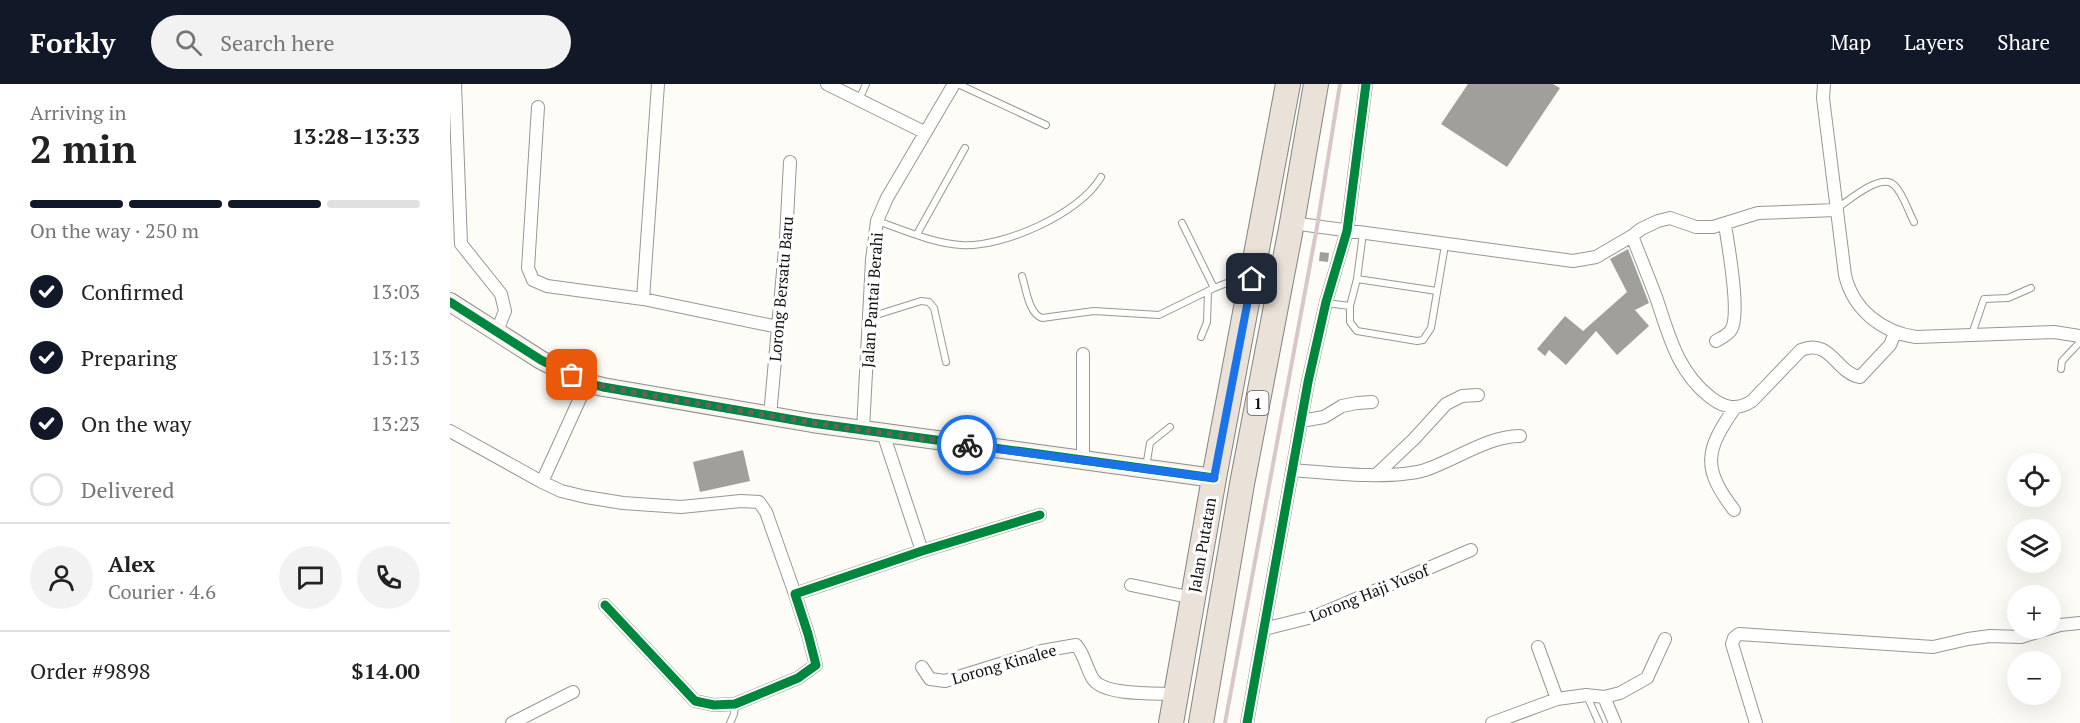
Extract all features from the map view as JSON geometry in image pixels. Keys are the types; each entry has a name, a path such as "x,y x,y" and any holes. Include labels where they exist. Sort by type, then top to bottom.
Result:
{"highway":[{"name":"Jalan Putatan","path":"1171,723 1288,84"},
{"name":"Jalan Putatan","path":"1201,723 1240,495 1316,84"},
{"path":"1275,157 1303,161"},
{"path":"1213,485 1240,495"}],"street":[{"path":"455,84 456,249 501,294 505,311 497,331"},
{"path":"643,299 658,84"},
{"path":"827,84 924,132"},
{"name":"Jalan Pantai Berahi","path":"863,429 873,245 877,220 924,132 956,84"},
{"path":"1246,723 1301,421 1326,303 1347,231 1366,84"},
{"path":"1824,84 1823,98 1836,210 1848,288 1863,310 1895,333 1916,337 2054,332 2080,336"},
{"path":"538,107 528,268 533,280 547,286 643,299 778,327"},
{"name":"Lorong Bersatu Baru","path":"770,416 786,238 790,162"},
{"path":"1292,223 1573,261 1596,257 1648,224 1670,218 1696,227 1713,227 1725,225 1742,216 1758,213 1836,210"},
{"path":"1716,341 1731,330 1734,323 1732,279 1725,225"},
{"path":"1632,236 1674,348 1686,372 1698,387 1717,402 1734,409 1743,407 1752,401 1801,350 1808,347 1816,346 1823,349 1842,367 1856,377 1860,377 1890,345 1895,333"},
{"path":"450,302 541,360 587,383 603,387 883,433 1146,468 1213,485"},
{"path":"1083,354 1083,460"},
{"path":"542,482 587,383"},
{"path":"1377,474 1446,404 1462,396 1478,395"},
{"path":"1301,421 1324,417 1342,406 1357,402 1372,402"},
{"path":"1734,409 1715,442 1711,457 1713,479 1734,510"},
{"path":"450,431 542,482 580,495 623,503 681,507 741,501 759,502 766,512 795,594 816,665 798,678 735,704 714,705 695,701 605,605"},
{"path":"883,433 922,551"},
{"path":"1292,470 1343,474 1423,471 1495,440 1520,436"},
{"path":"795,594 922,551 1040,515"},
{"name":"Lorong Haji Yusof","path":"1264,629 1316,616 1472,550"},
{"path":"1131,585 1193,598"},
{"path":"1756,723 1732,644 1734,638 1739,634 1933,647 1990,636 2021,637 2060,625 2080,623"},
{"path":"1492,723 1557,699 1586,695 1604,697 1620,693 1647,678 1665,639"},
{"name":"Lorong Kinalee","path":"922,667 930,679 945,681 1042,651 1076,645 1082,652 1093,679 1100,686 1128,692 1176,694"},
{"path":"1538,647 1557,699"},
{"path":"512,723 573,692"},
{"path":"1604,697 1615,723"}],"lane":[{"path":"859,100 866,84"},
{"path":"956,84 1046,125"},
{"path":"917,234 965,148"},
{"path":"877,220 937,241 975,245 1000,240 1032,228 1074,205 1101,177"},
{"path":"1836,210 1874,183 1885,181 1894,185 1914,222"},
{"path":"1182,223 1211,289 1207,322 1201,338"},
{"path":"1363,233 1357,279 1350,306 1350,322 1358,331 1417,341 1423,340 1431,328 1445,245"},
{"path":"1022,276 1034,312 1042,318 1094,311 1159,315 1211,289 1232,281 1252,279"},
{"path":"1357,279 1437,291"},
{"path":"1972,335 1984,299 2008,298 2031,288"},
{"path":"869,317 921,301 929,302 934,308 946,362"},
{"path":"1326,303 1350,306"},
{"path":"2061,369 2062,361 2080,342"},
{"path":"1146,468 1150,444 1170,427"},
{"path":"1586,695 1599,723"},
{"path":"730,723 735,704"}],"building":[{"path":"1468,84 1553,84 1560,88 1507,167 1441,124"},
{"path":"1628,249 1649,303 1635,310 1649,326 1617,355 1596,331 1566,365 1549,350 1545,356 1537,349 1565,316 1583,331 1627,292 1610,259"},
{"path":"1320,252 1329,253 1328,262 1319,261"},
{"path":"743,450 750,481 700,492 693,462"}],"railway":[{"path":"1225,723 1317,227 1340,84"}],"cycle path":[{"path":"1247,723 1308,382 1326,302 1347,231 1366,84"},
{"path":"450,302 541,360 587,383 603,387 812,423 1214,478"},
{"path":"605,605 695,701 714,705 735,704 798,678 816,665 795,594 922,551 1040,515"}],"way so far":[{"path":"572,375 587,383 624,391 812,423 967,445"}],"route":[{"path":"967,445 1214,478 1252,279"}]}
